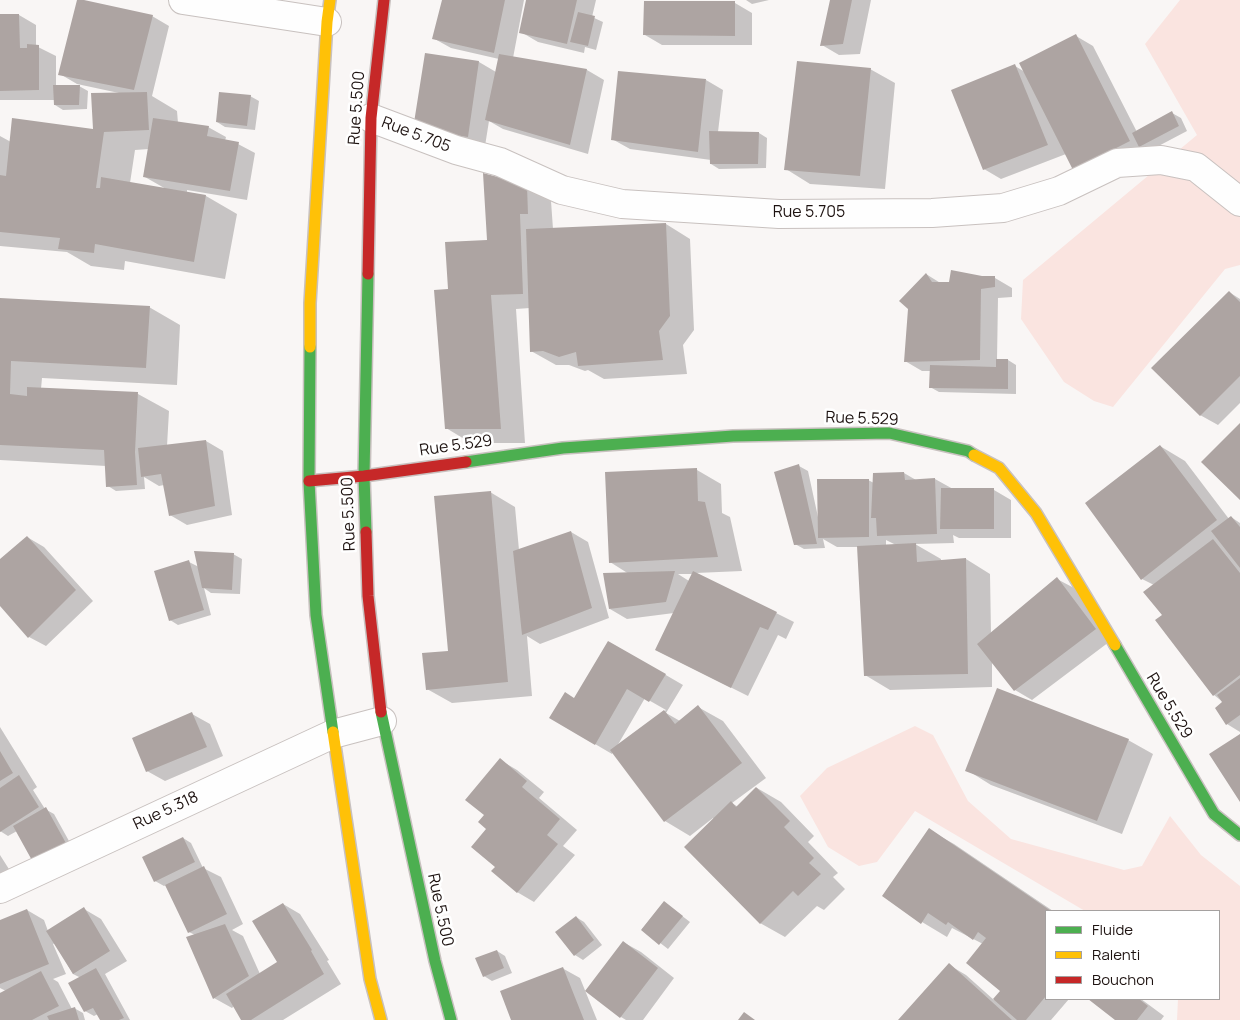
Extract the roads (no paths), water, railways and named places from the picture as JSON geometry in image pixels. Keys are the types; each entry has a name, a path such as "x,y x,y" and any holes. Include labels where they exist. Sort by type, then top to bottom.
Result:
{"main road":[{"name":"Rue 5.500","path":"384,0 371,118 364,476 368,596 382,721 435,961 451,1020"},
{"path":"328,11 310,303 309,481 316,616 370,979 381,1020"},
{"name":"Rue 5.529","path":"309,481 364,476 563,448 733,436 890,433 968,451 999,468 1036,513 1214,814 1240,835"}],"street":[{"path":"183,0 328,11"},
{"name":"Rue 5.705","path":"371,118 456,150 500,162 562,190 622,204 779,214 932,213 1003,208 1059,191 1117,163 1161,160 1196,167 1240,202"},
{"name":"Rue 5.318","path":"0,889 333,734 382,721"}]}
